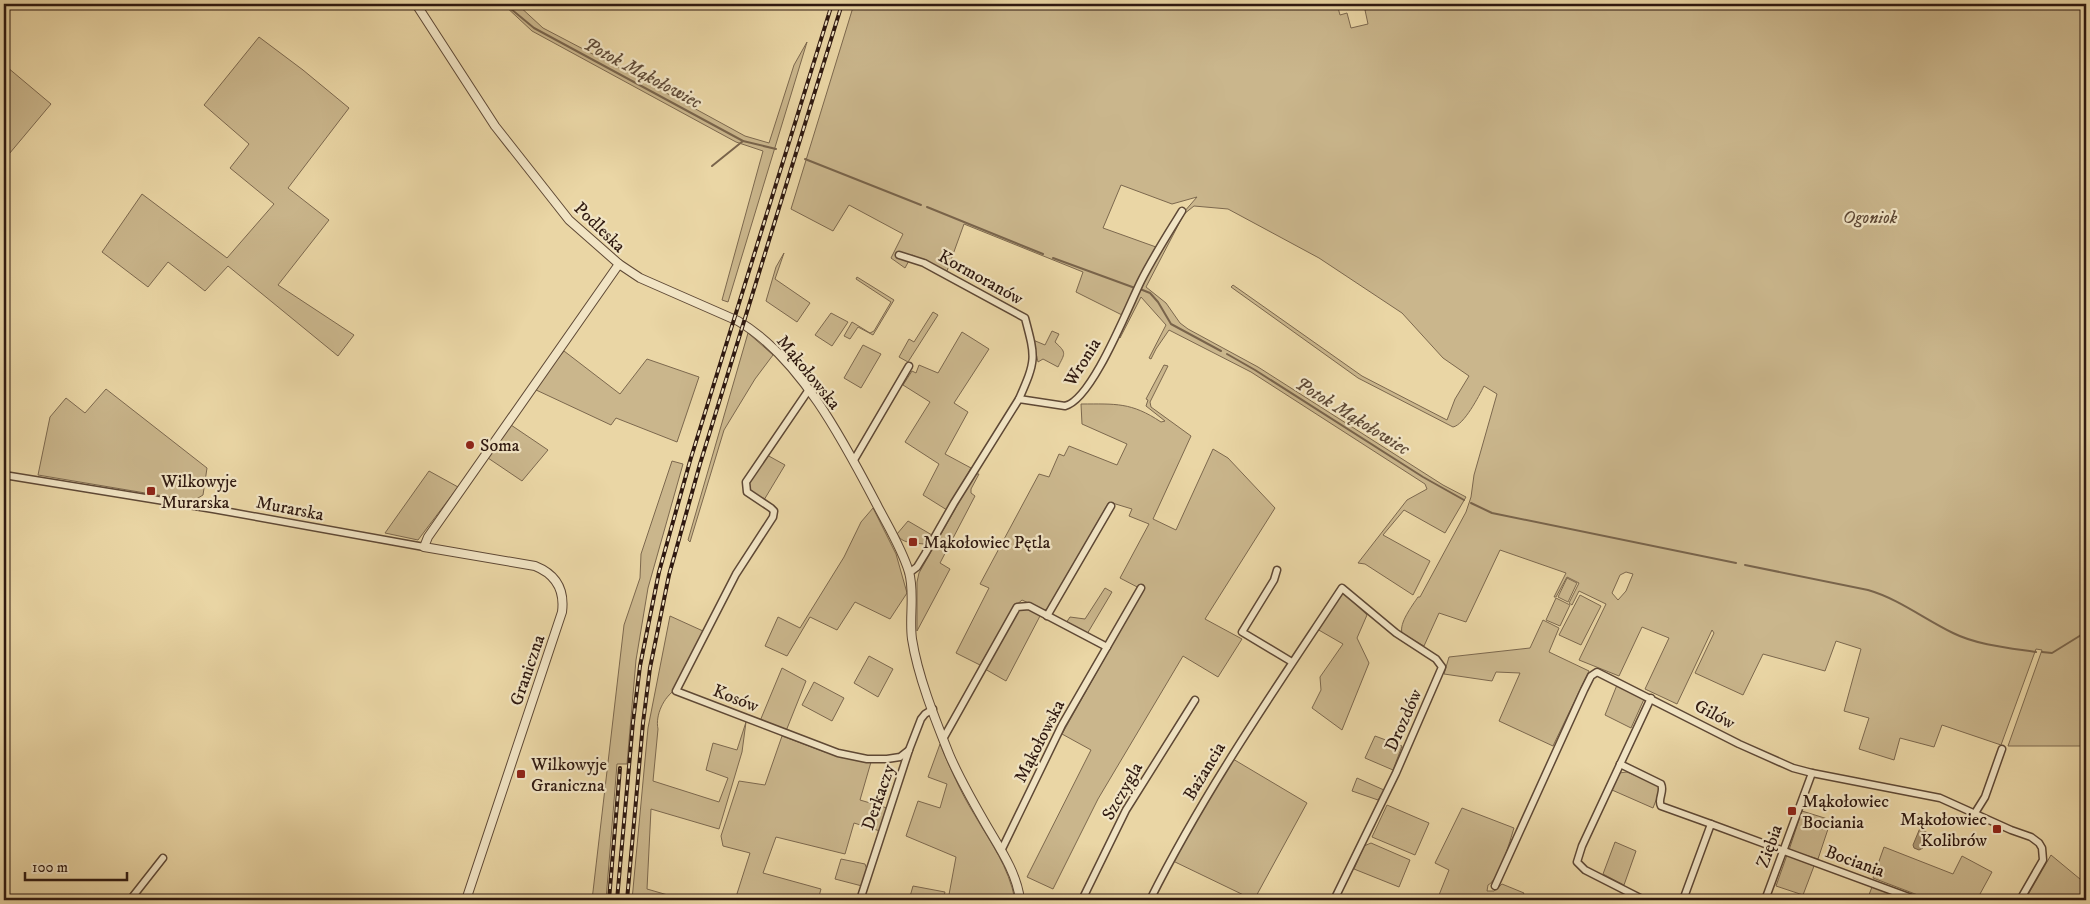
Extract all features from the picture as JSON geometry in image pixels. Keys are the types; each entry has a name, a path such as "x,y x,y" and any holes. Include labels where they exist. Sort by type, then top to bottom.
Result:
{"street":[{"name":"Podleska","path":"416,4 501,134 569,220 619,264 467,480 428,537 424,547"},
{"name":"Wronia","path":"1018,399 1060,406 1075,402 1106,356 1137,289 1182,211"},
{"name":"Kormoranów","path":"899,255 924,263 1025,318 1033,347 1034,361 1018,399"},
{"name":"Mąkołowska","path":"619,264 640,278 743,324 777,353 808,391 854,460 892,534 909,573 912,638 943,739 967,793 1001,851 1016,884 1020,900"},
{"path":"854,460 909,366"},
{"name":"Kosów","path":"808,391 746,482 747,492 771,508 774,514 736,574 676,691 838,753 867,759 887,760 900,757 909,750"},
{"path":"909,573 917,567 926,554 954,503 1018,399"},
{"name":"Murarska","path":"4,475 213,509 424,547"},
{"path":"1047,616 1110,506"},
{"name":"Graniczna","path":"424,547 535,566 547,570 559,586 562,597 562,612 466,900"},
{"path":"1277,570 1274,580 1242,632 1292,662"},
{"name":"Mąkołowska","path":"1001,851 1062,725 1141,588"},
{"name":"Bażancia","path":"1150,900 1180,841 1230,756 1342,588"},
{"name":"Drozdów","path":"1334,900 1396,773 1442,667 1436,660 1396,633 1342,588"},
{"path":"943,739 1015,610 1025,605 1107,647"},
{"name":"Gilów","path":"1495,886 1591,676 1596,672 1651,698 1739,744 1794,768 1940,798 2031,837 2039,843 2043,852 2041,864 2020,900"},
{"path":"1644,900 1585,870 1577,862 1582,846 1651,698"},
{"name":"Szczygla","path":"1082,900 1126,810 1195,700"},
{"name":"Derkaczy","path":"860,900 909,750 921,719 925,714 933,710"},
{"path":"1975,813 1984,797 2002,749"},
{"name":"Bociania","path":"1620,764 1661,784 1663,788 1659,803 1661,806 1917,900"},
{"name":"Ziębia","path":"1766,900 1812,773"},
{"path":"1683,900 1711,824"},
{"path":"130,900 163,858"}],"green space":[{"path":"503,4 517,4 543,28 745,136 769,143 794,65 807,42 728,302 722,300 763,151 736,142 532,31"},
{"name":"Ogoniok","path":"854,4 1337,4 1340,15 1347,13 1351,28 1368,24 1365,10 1379,6 1379,4 2086,4 2086,746 2008,746 2042,650 2036,649 2001,745 1942,725 1934,747 1900,738 1894,760 1859,749 1869,718 1844,711 1861,649 1836,641 1825,671 1763,654 1743,695 1695,673 1714,633 1712,630 1677,704 1645,689 1669,638 1642,627 1619,676 1579,660 1606,604 1579,591 1572,605 1569,603 1579,583 1567,577 1556,597 1554,597 1566,573 1500,550 1466,622 1439,613 1424,646 1402,633 1402,624 1418,597 1420,597 1466,512 1471,497 1474,475 1497,394 1484,386 1466,416 1453,427 1358,378 1231,287 1233,285 1362,376 1447,420 1455,399 1469,376 1443,358 1402,313 1319,258 1228,209 1194,206 1184,214 1146,287 1166,303 1180,323 1188,329 1258,367 1443,485 1466,497 1445,533 1404,510 1383,535 1430,561 1413,595 1365,564 1358,563 1407,500 1427,489 1425,484 1251,372 1169,330 1151,359 1149,358 1166,325 1141,297 1120,338 1119,335 1146,276 1184,212 1197,197 1172,204 1121,185 1103,228 1156,247 1122,315 1076,292 1083,272 964,224 947,271 912,255 905,268 891,258 903,234 849,205 833,231 791,209","holes":["1626,572 1633,574 1626,591 1618,600 1612,593 1620,575"]},
{"path":"259,37 349,108 288,188 329,220 278,285 354,335 338,356 228,266 205,291 168,262 148,287 102,252 142,194 227,258 274,204 230,168 249,144 204,105"},
{"path":"7,67 51,104 4,160 4,70"},
{"path":"784,253 775,279 810,303 797,322 766,301 776,267"},
{"path":"857,277 894,300 873,335 858,327 850,339 844,336 852,322 870,333 874,331 891,302 856,279"},
{"path":"933,312 938,315 908,362 899,357 909,339 914,342"},
{"path":"831,313 848,322 832,346 815,335"},
{"path":"1052,331 1059,334 1055,342 1064,353 1058,367 1043,359 1038,362 1033,340 1045,345"},
{"path":"962,332 989,349 954,403 968,412 945,454 971,468 947,510 923,495 939,464 905,442 930,402 903,385 912,371 916,373 919,365 938,373"},
{"path":"748,333 773,355 755,379 724,430 690,542 688,540"},
{"path":"783,342 803,357 797,367 780,347"},
{"path":"863,345 881,354 861,388 844,378"},
{"path":"564,351 620,394 647,359 699,377 677,442 616,418 611,425 534,389"},
{"path":"1164,365 1168,366 1150,402 1151,407 1191,436 1153,519 1176,530 1213,449 1228,458 1275,508 1205,619 1242,639 1218,677 1183,656 1098,799 1053,889 1027,877 1091,750 1062,734 1143,590 1120,578 1149,524 1129,516 1132,509 1109,502 1048,609 1044,610 1022,600 1014,607 980,665 956,653 989,588 980,584 1039,474 1049,477 1059,454 1064,456 1069,446 1117,465 1127,444 1082,424 1081,404 1123,406 1141,411 1161,422 1165,421 1146,406 1148,400 1146,399"},
{"path":"106,389 207,468 203,495 193,501 38,475 50,417 66,398 85,413"},
{"path":"511,425 548,450 522,481 488,458"},
{"path":"767,455 785,465 764,500 749,490 748,482"},
{"path":"672,461 683,464 648,588 636,660 627,764 617,764 606,900 592,900 624,625 640,578 641,554"},
{"path":"429,471 458,487 418,540 385,533"},
{"path":"975,474 979,474 971,489 971,493 975,496 940,563 950,569 917,631 917,582 919,573"},
{"path":"873,508 896,554 907,593 890,619 855,602 837,630 810,617 787,656 765,646 778,617 800,628 844,557 861,522"},
{"path":"908,521 932,535 929,540 924,544 914,543 914,540 908,539 908,542 900,538 897,534"},
{"path":"1567,578 1577,583 1568,602 1558,597"},
{"path":"1105,588 1112,592 1087,634 1066,623 1070,617 1085,619"},
{"path":"1341,594 1345,594 1367,615 1357,638 1369,663 1342,730 1312,708 1321,690 1320,677 1343,644 1317,629"},
{"path":"1580,595 1601,606 1581,645 1559,635"},
{"path":"1556,598 1570,605 1560,626 1546,620"},
{"path":"1026,608 1040,616 1006,681 985,669 1016,612"},
{"path":"670,616 703,631 675,690 667,697 659,712 653,781 719,802 728,778 706,770 713,743 737,750 746,722 742,752 719,829 651,809 647,889 685,900 632,900 648,728"},
{"path":"1543,620 1559,628 1549,652 1589,671 1553,746 1499,721 1520,673 1496,672 1492,681 1444,674 1449,657 1530,648"},
{"path":"869,656 893,669 878,697 854,683"},
{"path":"782,668 806,681 786,731 760,721"},
{"path":"814,682 844,698 832,721 802,705"},
{"path":"1617,685 1645,697 1631,728 1605,715"},
{"path":"782,736 825,752 871,762 860,800 887,808 880,831 854,823 845,854 776,837 763,873 821,889 818,900 735,900 750,853 723,846 721,836 739,781 765,785"},
{"path":"1375,736 1402,746 1393,770 1365,758"},
{"path":"940,744 964,797 1004,866 1015,900 948,900 956,857 906,836 918,801 940,808 947,784 928,777"},
{"path":"1233,759 1307,803 1254,900 1173,861 1185,837"},
{"path":"1627,772 1658,785 1660,790 1653,808 1612,790 1619,773"},
{"path":"1357,778 1384,790 1378,800 1352,791"},
{"path":"1387,805 1429,823 1415,855 1372,837"},
{"path":"1462,808 1514,828 1500,868 1492,882 1488,885 1487,891 1494,891 1502,884 1524,893 1520,900 1437,900 1449,870 1435,863"},
{"path":"1802,811 1831,820 1818,859 1789,850"},
{"path":"1615,842 1636,851 1624,885 1603,874"},
{"path":"1371,843 1410,860 1399,887 1354,869 1364,846"},
{"path":"1884,847 1953,874 1962,856 1992,872 1980,894 1992,900 1931,900 1873,878"},
{"path":"1787,855 1814,866 1803,895 1776,886"},
{"path":"2051,855 2086,884 2084,900 2025,900"},
{"path":"841,859 865,864 867,870 862,886 835,879"},
{"path":"913,886 945,892 943,900 909,900"},
{"path":"1872,887 1907,900 1867,900"}],"shaded area":[{"path":"1920,828 1929,834 1923,848 1919,850 1914,848 1913,845"}],"waterway":[{"name":"Potok Mąkołowiec","path":"505,4 534,28 743,141 776,149"},
{"path":"712,166 743,141"},
{"name":"Potok Mąkołowiec","path":"805,159 921,205"},
{"name":"Potok Mąkołowiec","path":"927,207 1043,254"},
{"name":"Potok Mąkołowiec","path":"1053,258 1135,288"},
{"name":"Potok Mąkołowiec","path":"1140,289 1150,293 1158,302 1171,324 1221,351"},
{"name":"Potok Mąkołowiec","path":"1227,354 1423,477 1464,500"},
{"name":"Potok Mąkołowiec","path":"1471,503 1492,513 1736,563"},
{"name":"Potok Mąkołowiec","path":"1745,565 1868,590 1890,599 1962,637 1993,646 2036,652"},
{"name":"Potok Mąkołowiec","path":"2042,652 2052,653 2086,632"}],"railway":[{"path":"617,900 640,666 659,572 690,461 832,4"},
{"path":"627,900 643,723 650,668 669,575 700,464 842,4"},
{"path":"609,900 620,768"}],"place":[{"name":"Soma","path":"470,445"},
{"name":"Wilkowyje Murarska","path":"151,491"},
{"name":"Mąkołowiec Pętla","path":"913,542"},
{"name":"Wilkowyje Graniczna","path":"521,774"},
{"name":"Mąkołowiec Bociania","path":"1792,811"},
{"name":"Mąkołowiec Kolibrów","path":"1997,829"}]}
